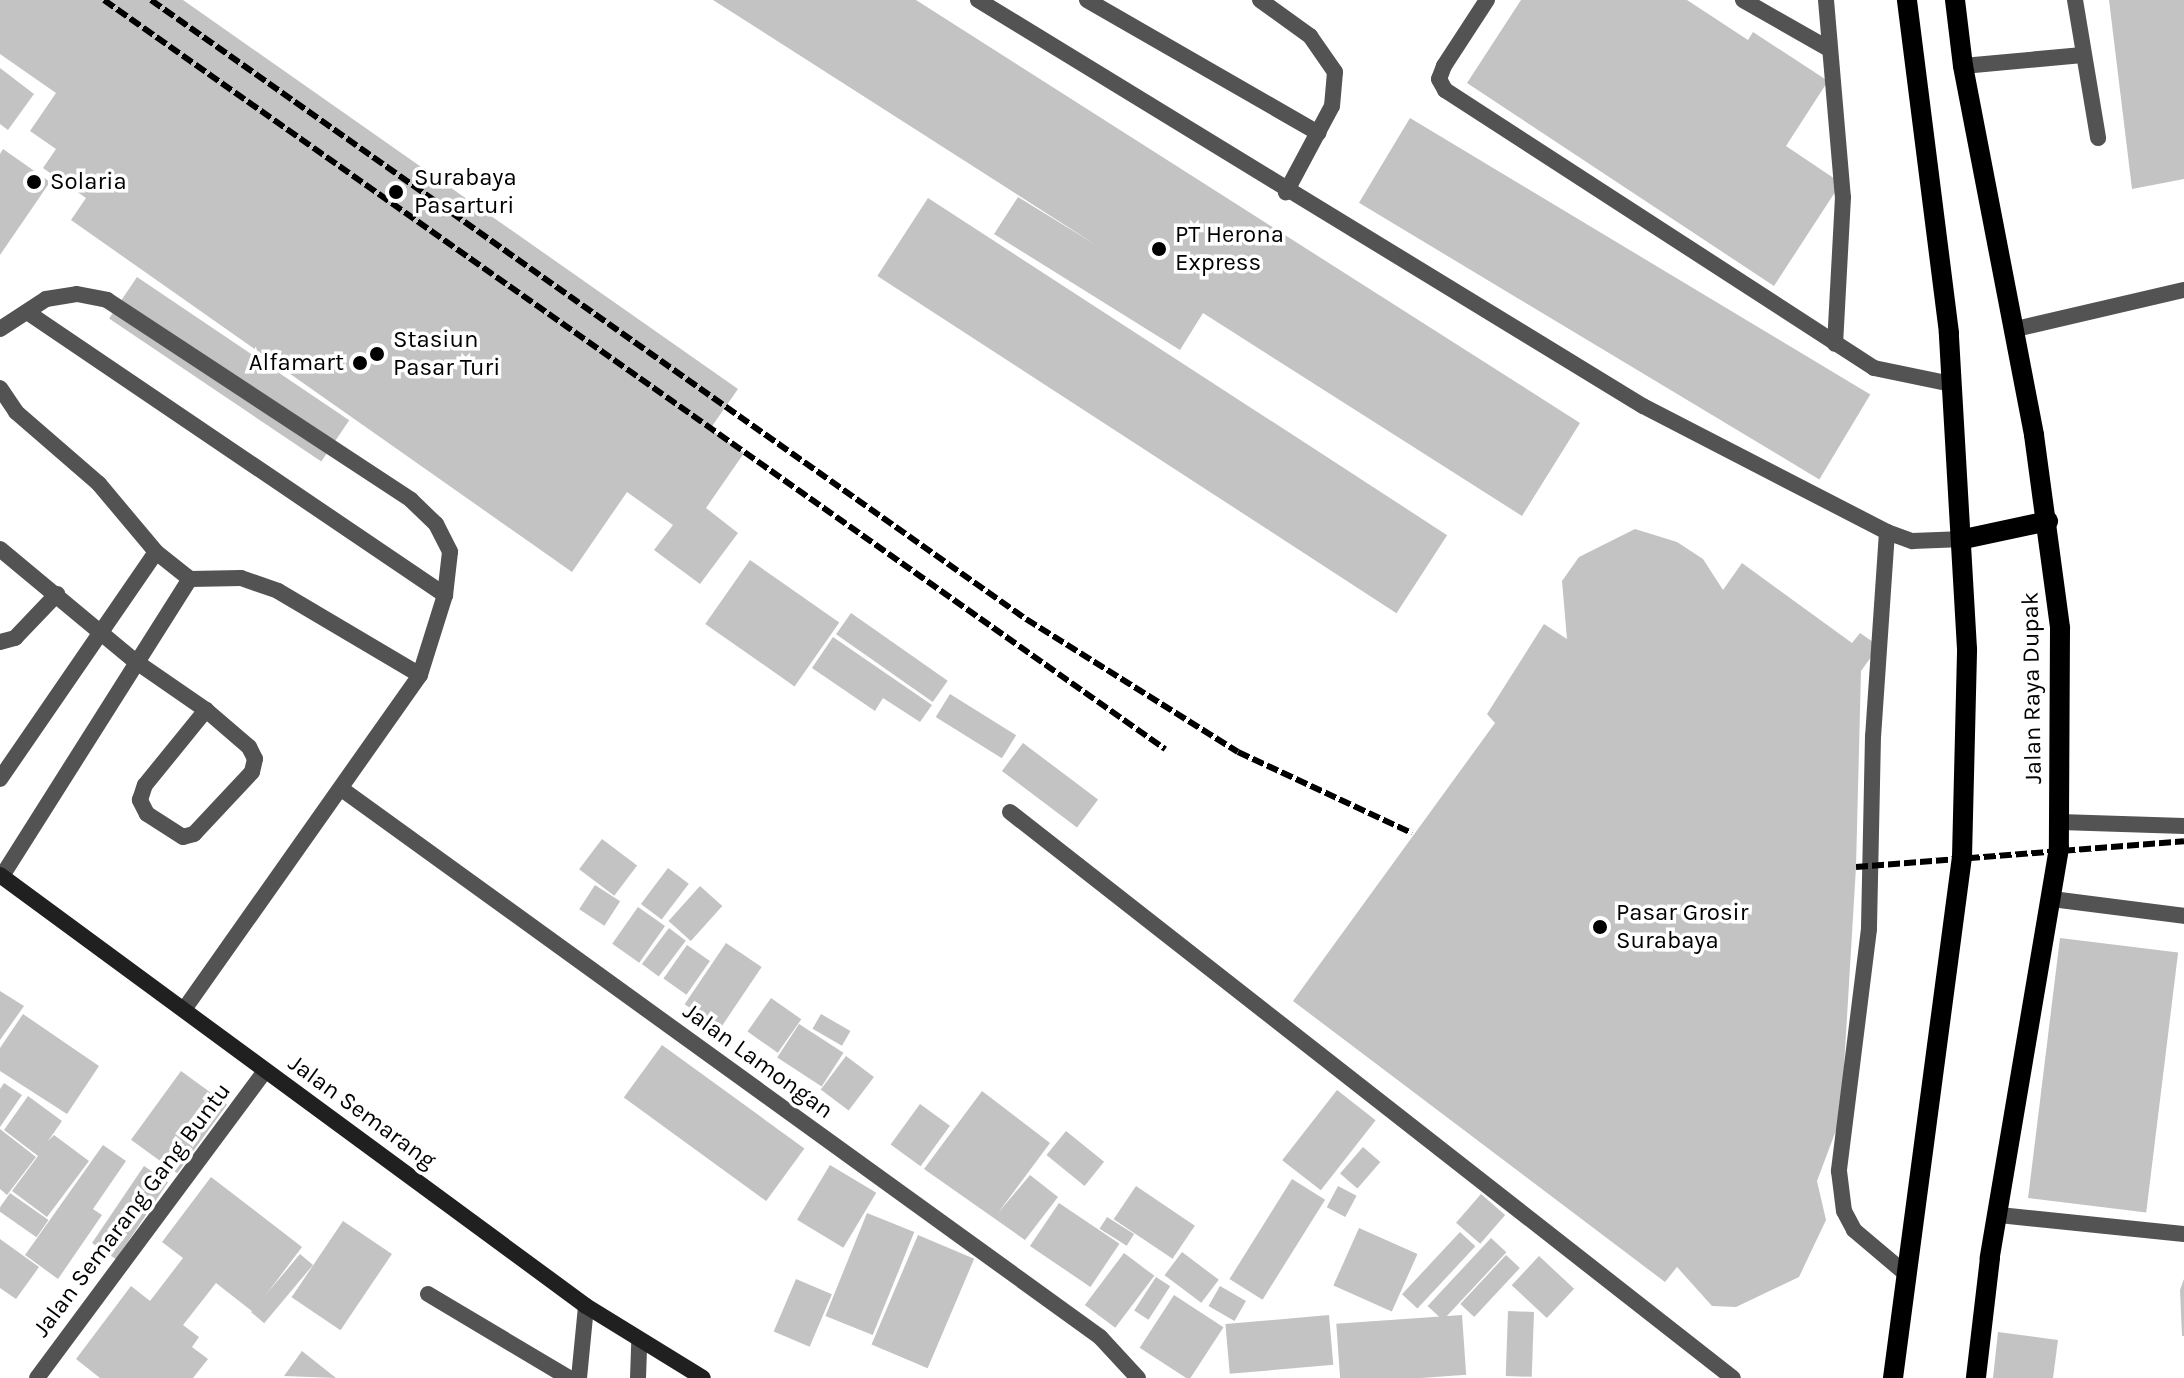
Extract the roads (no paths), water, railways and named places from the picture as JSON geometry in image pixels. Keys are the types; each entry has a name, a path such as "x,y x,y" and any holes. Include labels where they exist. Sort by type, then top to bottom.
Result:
{"main road":[{"path":"1893,1378 1962,857 1964,539 1949,333 1907,0"},
{"name":"Jalan Raya Dupak","path":"1955,0 1963,66 2016,329 2048,521 2060,628 2060,822 2052,899 1999,1215 1976,1378"},
{"path":"1964,539 2048,521"}],"street":[{"path":"978,0 1286,192 1643,406 1887,532 1912,541 1964,539"},
{"path":"1087,0 1318,133"},
{"path":"1260,0 1310,36 1335,72 1337,89 1318,133 1286,192"},
{"path":"1487,0 1444,66 1439,79 1445,90 1874,368 1951,384"},
{"path":"1743,0 1829,49"},
{"path":"1826,0 1843,197 1835,344"},
{"path":"2075,0 2098,138"},
{"path":"1963,66 2082,55"},
{"path":"2016,329 2184,290"},
{"path":"0,329 46,299 77,294 107,300 411,500 436,524 450,552 445,595 420,675 343,790 186,1007"},
{"path":"27,312 445,595"},
{"path":"0,388 16,412 109,494 156,552 190,579 241,578 278,591 420,675"},
{"path":"1887,532 1873,736 1869,929 1839,1171 1844,1211 1854,1230 1906,1274"},
{"path":"0,549 135,661 206,710 249,747 255,759 252,772 194,834 183,837 147,814 140,800 145,785 206,710"},
{"path":"0,779 156,552"},
{"path":"1,875 190,579"},
{"path":"0,642 15,638 57,594"},
{"name":"Jalan Lamongan","path":"343,790 1100,1337 1138,1378"},
{"path":"1010,812 1733,1378"},
{"path":"2060,822 2184,826"},
{"name":"Jalan Semarang","path":"1,875 186,1007 265,1071 586,1306 639,1342 703,1378"},
{"path":"2052,899 2184,916"},
{"name":"Jalan Semarang Gang Buntu","path":"37,1378 265,1071"},
{"path":"1999,1215 2184,1234"},
{"path":"428,1294 569,1378"},
{"path":"579,1378 586,1306"},
{"path":"638,1378 639,1342"}],"railway":[{"path":"104,0 1165,749"},
{"path":"151,0 1026,619 1238,752 1412,833"},
{"path":"1856,867 2184,841"}],"place":[{"name":"Solaria","path":"34,182"},
{"name":"Surabaya Pasarturi","path":"396,192"},
{"name":"PT Herona Express","path":"1159,249"},
{"name":"Stasiun Pasar Turi","path":"377,354"},
{"name":"Alfamart","path":"360,363"},
{"name":"Pasar Grosir Surabaya","path":"1600,927"}]}
